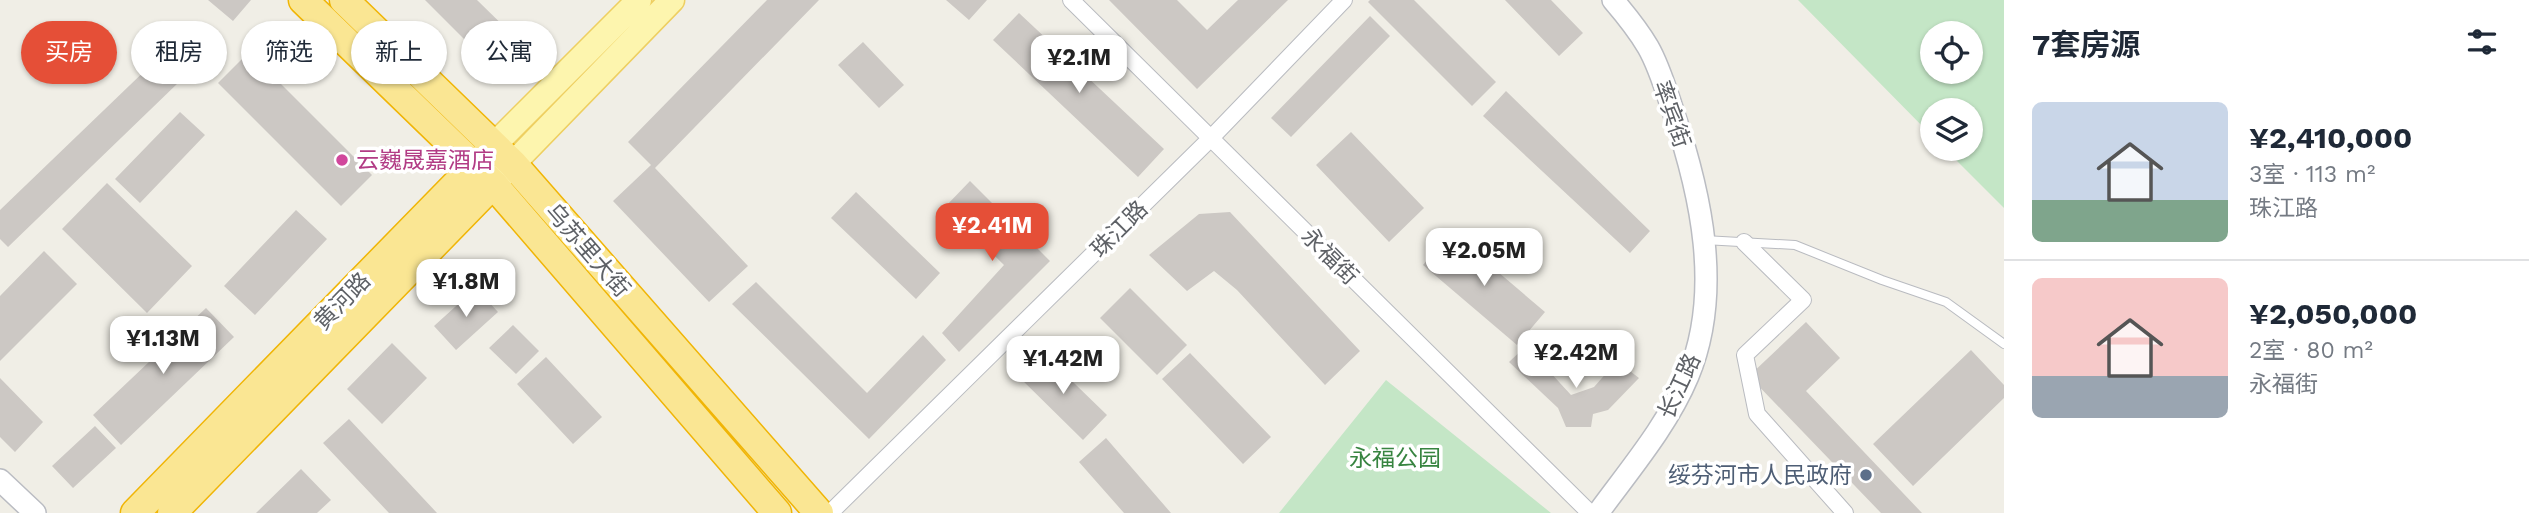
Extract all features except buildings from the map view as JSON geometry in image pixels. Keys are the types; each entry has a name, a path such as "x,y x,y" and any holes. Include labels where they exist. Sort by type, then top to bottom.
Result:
{"highway":[{"name":"乌苏里大街","path":"303,0 494,165 777,513"},
{"name":"乌苏里大街","path":"344,0 819,513"},
{"name":"黄河路","path":"135,513 494,165"},
{"name":"黄河路","path":"173,513 494,165"}],"main road":[{"name":"黄河路","path":"494,165 639,0"},
{"name":"黄河路","path":"494,165 672,0"}],"street":[{"name":"永福街","path":"1071,0 1590,513"},
{"name":"珠江路","path":"830,513 1211,138 1344,0"},
{"name":"率宾街","path":"1613,0 1649,48 1668,97 1683,142 1704,240"},
{"name":"长江路","path":"1598,513 1674,409 1689,373 1702,331 1705,295 1704,240"},
{"path":"1744,242 1802,300 1745,355 1757,414 1845,513"},
{"path":"0,480 35,513"}],"lane":[{"path":"1704,240 1795,245 1945,302 2004,344"}],"green space":[{"path":"1798,0 2004,0 2004,208 1957,161 1983,161 1983,98 1920,98 1920,124"},
{"name":"永福公园","path":"1386,380 1551,513 1279,513"}],"place":[{"name":"云巍晟嘉酒店","path":"342,160"},
{"name":"绥芬河市人民政府","path":"1866,475"}]}
